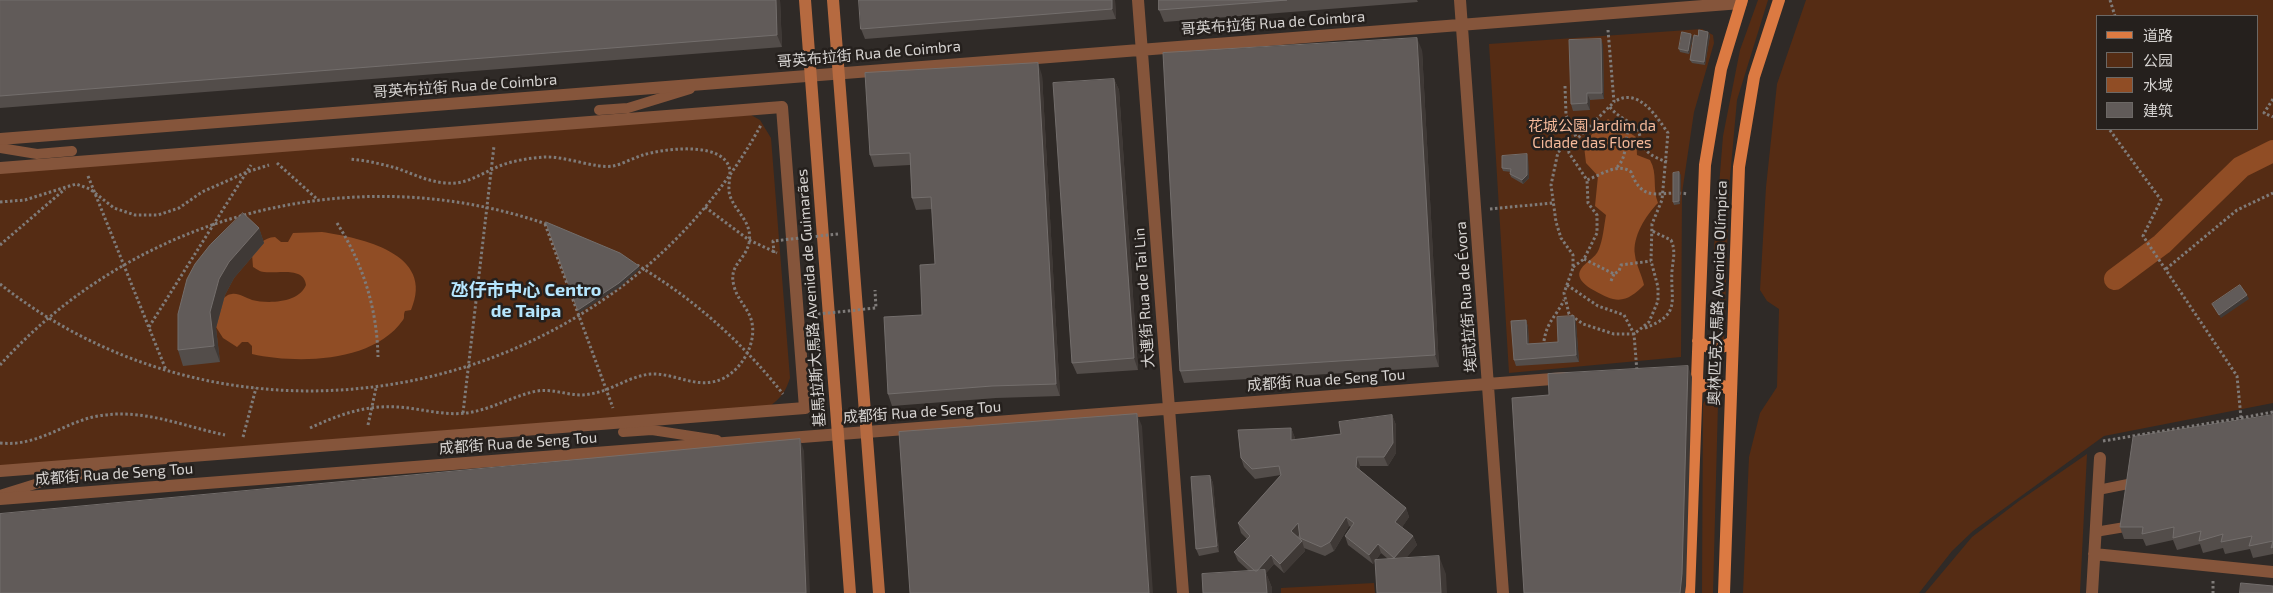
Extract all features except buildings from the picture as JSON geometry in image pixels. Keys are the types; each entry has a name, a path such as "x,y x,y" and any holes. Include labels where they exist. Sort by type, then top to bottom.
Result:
{"main road":[{"name":"基馬拉斯大馬路 Avenida de Guimarães","path":"805,0 850,593"},
{"path":"833,0 879,593"},
{"name":"奧林匹克大馬路 Avenida Olímpica","path":"1724,593 1740,167 1754,77 1778,0"},
{"name":"奧林匹克大馬路 Avenida Olímpica","path":"1689,593 1696,390 1692,368 1698,341 1703,197 1713,105 1721,69 1742,1"},
{"path":"1698,341 1711,348 1719,349 1732,342"},
{"path":"1696,390 1702,386 1718,384 1731,391"}],"street":[{"name":"大連街 Rua de Tai Lin","path":"1138,0 1183,593"},
{"name":"埃武拉街 Rua de Évora","path":"1460,0 1477,209 1503,593"},
{"name":"哥英布拉街 Rua de Coimbra","path":"0,138 1462,25 1742,1"},
{"path":"0,168 782,107 804,408 620,427 362,442 0,471"},
{"name":"成都街 Rua de Seng Tou","path":"0,499 1578,377"},
{"path":"2092,593 2100,458"},
{"path":"2094,554 2273,572"}],"lane":[{"path":"599,110 628,108 705,84"},
{"path":"0,148 37,154 72,151"},
{"path":"620,427 732,442"},
{"path":"0,495 61,476 96,473"},
{"path":"2098,490 2133,483"},
{"path":"2096,532 2125,527"}],"path":[{"path":"2110,0 2115,15"},
{"path":"1608,13 1614,102"},
{"path":"1564,86 1566,115 1577,139"},
{"path":"1544,341 1548,322 1559,310 1564,300 1573,268 1573,255 1562,238 1552,203 1551,185 1554,162 1558,152 1577,139 1614,102 1625,97 1635,98 1649,106 1668,133 1663,194 1652,224 1651,261 1658,287 1658,300 1649,322 1642,329"},
{"path":"2273,99 2264,113 2273,117"},
{"path":"1610,107 1614,113 1631,124 1641,137 1643,147 1649,153 1667,162"},
{"path":"0,284 49,318 103,346 166,370 221,384 315,391 376,388 417,381 469,367 521,347 579,316 644,269 682,234 705,207 731,173 770,108"},
{"path":"1616,168 1624,156 1628,129 1631,124"},
{"path":"464,413 496,129"},
{"path":"2110,130 2161,200 2143,236 2237,376 2241,418"},
{"path":"1568,146 1569,153 1587,180 1588,203 1597,216 1598,226 1585,260 1573,268"},
{"path":"149,327 263,148"},
{"path":"306,430 350,412 373,408 398,407 440,413 464,413 487,410 539,390 590,395 628,380 651,374 673,377 691,383 708,383 724,378 737,368 748,353 752,338 752,322 733,286 735,264 744,256 749,240 747,221 733,202 729,192 731,173 725,161 716,154 704,150 680,149 647,153 613,166 601,166 569,158 546,157 522,160 492,170 472,180 450,184 428,181 382,165 342,159"},
{"path":"82,162 166,370"},
{"path":"0,202 33,198 69,185 84,185 114,208 135,215 158,215 179,208 202,192 247,172 276,163 286,162"},
{"path":"276,163 318,199"},
{"path":"1587,180 1616,168 1623,168 1631,172 1638,187 1645,193 1682,193 1703,197"},
{"path":"0,245 69,185"},
{"path":"2166,269 2237,210 2273,194"},
{"path":"0,365 49,318 79,294 124,265 166,242 215,223 261,209 318,199 402,196 442,199 487,207 552,226"},
{"path":"1477,209 1552,203"},
{"path":"705,207 749,240 774,253 773,240 838,234"},
{"path":"336,223 357,258 370,297 376,326 378,357"},
{"path":"545,223 620,427"},
{"path":"1564,300 1569,314 1583,324 1614,334 1634,334 1656,324 1672,306 1674,299 1672,272 1674,248 1671,240 1652,231"},
{"path":"1585,260 1614,274"},
{"path":"1611,281 1621,265 1651,261"},
{"path":"632,262 698,308 748,353 793,409"},
{"path":"1567,285 1598,306 1624,315 1634,334 1637,372"},
{"path":"808,315 876,308 874,290"},
{"path":"239,452 256,388"},
{"path":"362,442 373,408 376,388"},
{"path":"2100,458 2102,441 2273,412"},
{"path":"0,443 12,444 34,439 96,416 120,413 159,417 189,427 230,436"},
{"path":"237,438 252,438"}],"green space":[{"path":"1758,0 1768,0 1737,100 1729,188 1724,341 1718,340 1719,282 1714,248 1723,136 1740,50"},
{"path":"1806,0 2273,0 2273,403 2104,436 1973,531 1952,551 1919,593 1743,593 1749,457 1760,413 1777,387 1779,309 1767,301 1760,290 1766,187 1777,84"},
{"name":"花城公園 Jardim da Cidade das Flores","path":"1702,29 1713,35 1714,43 1694,112 1682,193 1681,357 1509,373 1489,44"},
{"path":"751,115 760,120 771,138 790,378 783,394 770,406 0,468 0,170"},
{"path":"1707,398 1716,398 1718,403 1713,593 1702,593 1703,404"},
{"path":"2087,454 2080,593 1925,593 1972,537 2019,501"},
{"path":"1374,583 1375,593 1281,593 1281,588"}],"water":[{"path":"1608,119 1636,137 1637,155 1650,160 1654,171 1655,192 1658,203 1645,220 1636,241 1636,259 1644,285 1627,298 1618,300 1593,290 1583,283 1579,274 1583,266 1599,249 1606,215 1595,206 1598,176 1586,163 1584,146 1592,134"},
{"path":"322,232 374,244 391,252 404,262 413,275 416,291 411,310 405,311 403,320 390,334 373,345 354,352 312,359 290,359 252,354 252,346 248,342 242,342 237,347 223,338 216,327 222,300 227,296 235,294 252,300 266,302 282,301 297,296 306,285 304,279 295,273 263,272 253,267 252,254 259,244 264,240 275,237 281,242 288,242 293,233"}],"waterway":[{"path":"2115,279 2162,244 2241,167 2273,151"}],"district":[{"name":"氹仔市中心 Centro de Taipa","path":"526,300"}]}
